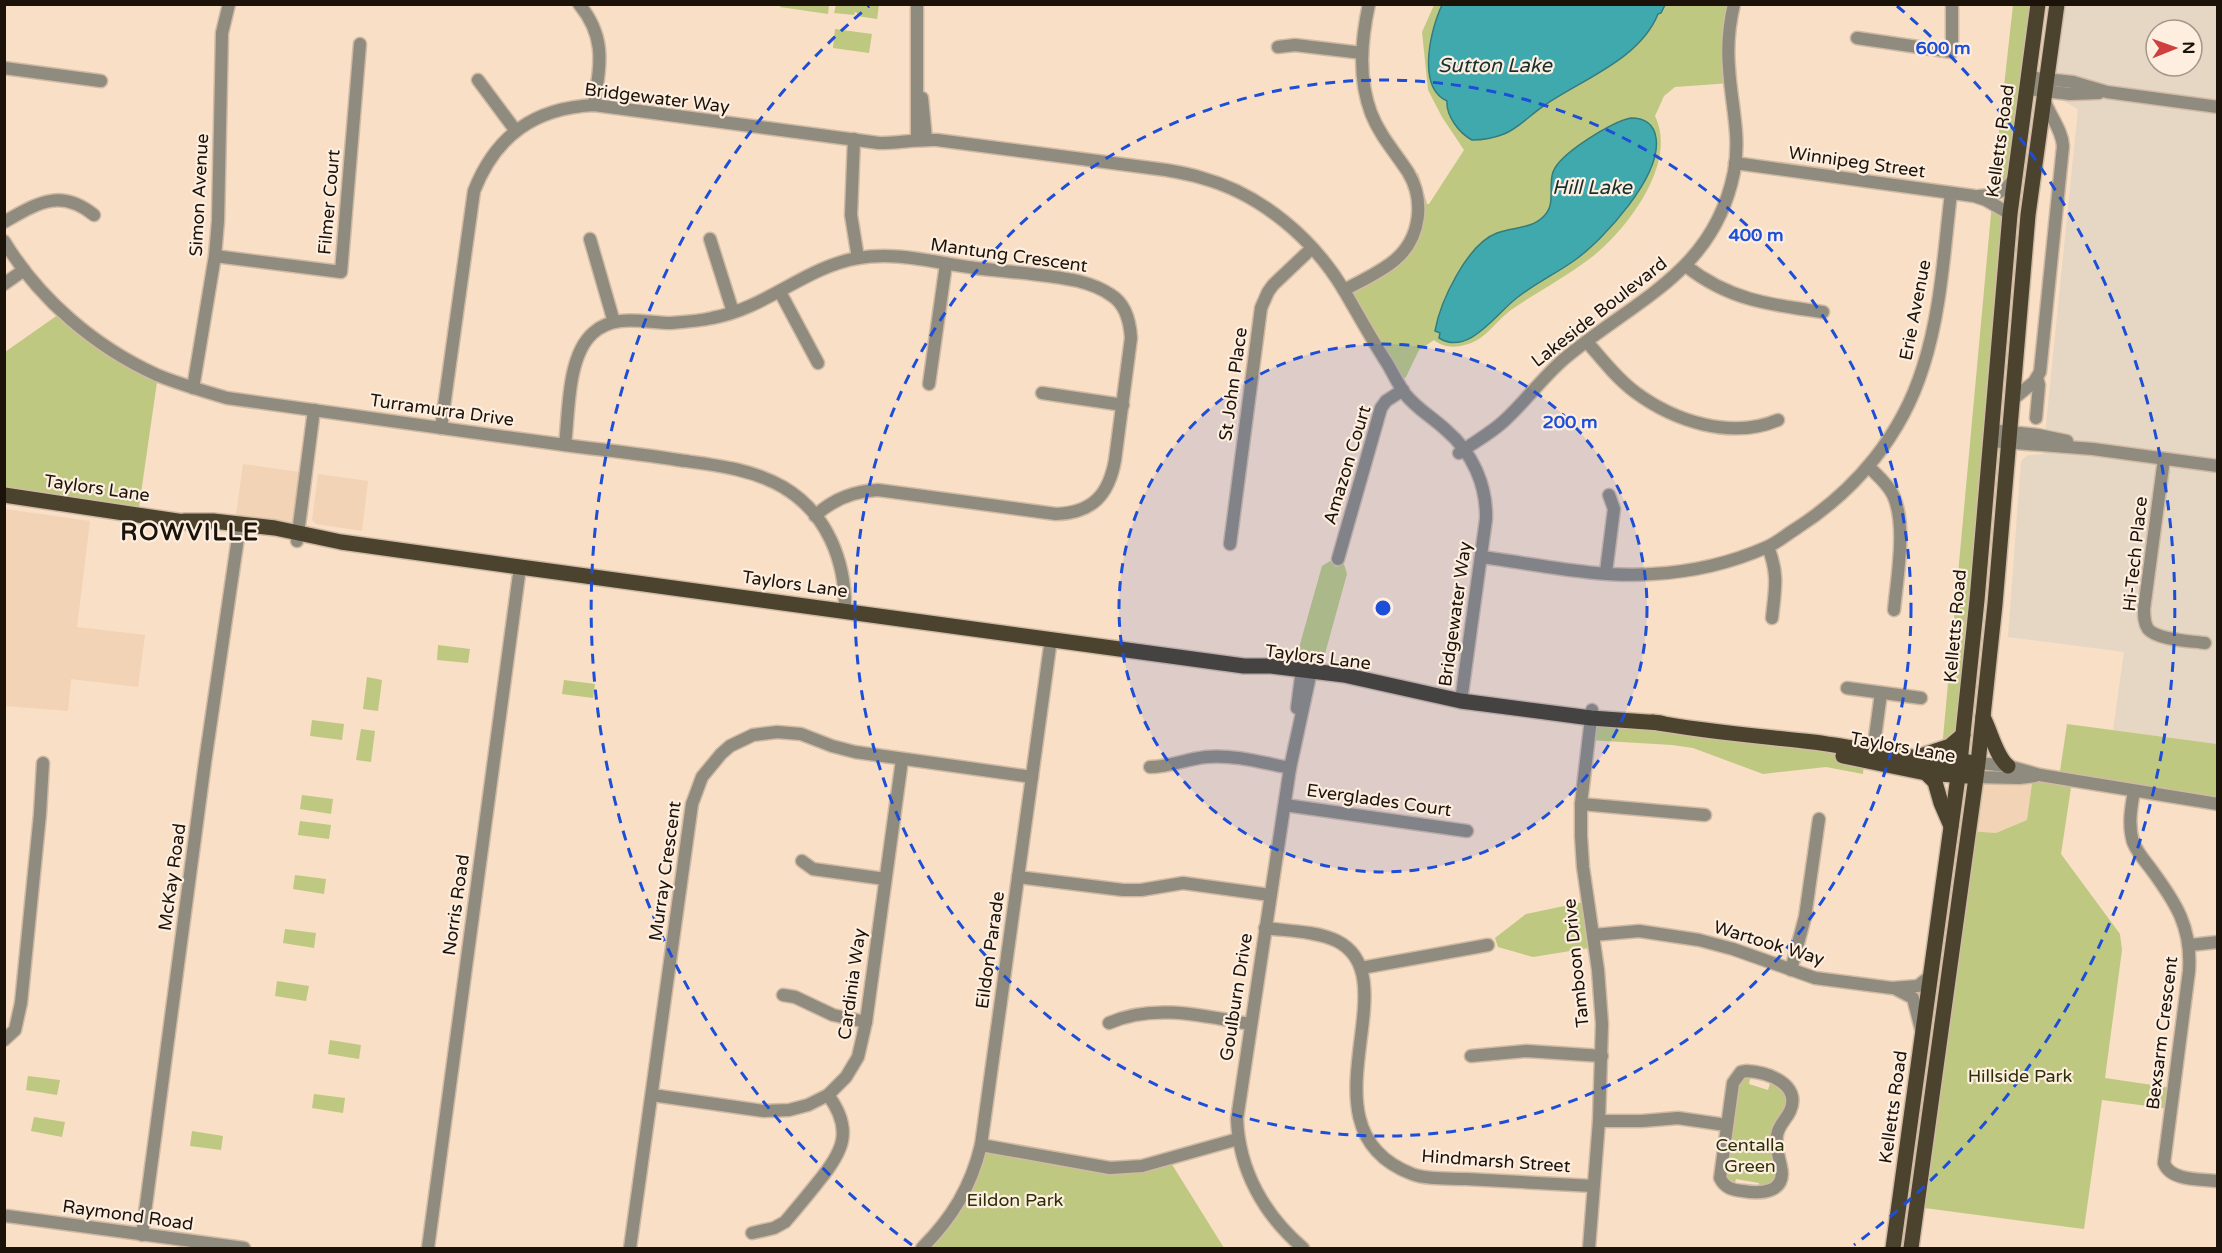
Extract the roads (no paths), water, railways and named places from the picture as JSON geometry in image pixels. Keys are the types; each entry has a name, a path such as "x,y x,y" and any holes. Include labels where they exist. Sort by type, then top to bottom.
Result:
{"main road":[{"name":"Kelletts Road","path":"1893,1248 1963,735 2010,214 2038,4"},
{"name":"Kelletts Road","path":"1911,1248 1977,770 2028,214 2057,4"},
{"name":"Taylors Lane","path":"4,495 1244,666 1270,673 1306,674 1344,684 1404,687 1761,737 1814,742 1926,773 1959,769 1977,770"},
{"path":"1983,717 1994,738 1999,757 2008,766"},
{"path":"1914,758 1950,746 1963,735"},
{"name":"Taylors Lane","path":"1872,757 1914,758 1959,769"},
{"path":"1926,773 1935,782 1951,826"}],"street":[{"name":"Simon Avenue","path":"194,388 215,256 218,220 222,33 229,4"},
{"path":"579,4 597,32 600,46 594,105"},
{"path":"917,4 918,61 915,107 922,139"},
{"path":"1344,290 1398,258 1412,238 1419,216 1417,194 1412,179 1379,132 1364,87 1362,53 1369,4"},
{"name":"Lakeside Boulevard","path":"1461,451 1505,420 1544,377 1666,284 1686,266 1707,239 1721,213 1731,184 1735,163 1737,123 1728,55 1734,4"},
{"path":"1857,38 1952,52 1952,4"},
{"name":"Filmer Court","path":"215,256 342,272 360,44"},
{"path":"1278,47 1295,45 1362,53"},
{"path":"4,68 101,81"},
{"path":"478,81 516,130"},
{"path":"2027,83 2045,89 2073,82 2107,92 2217,107"},
{"name":"Kelletts Road","path":"2036,418 2039,381 2037,378 2040,372 2063,146 2060,132 2050,115 2045,89"},
{"name":"Bridgewater Way","path":"441,428 474,191 488,161 516,130 556,110 572,106 594,105 857,140 903,134 922,139 1166,170 1203,178 1233,190 1262,206 1288,224 1312,248 1344,290 1400,392 1445,429 1475,467 1486,504 1481,557 1461,696"},
{"path":"857,140 851,214 858,258"},
{"name":"Winnipeg Street","path":"1735,163 1974,196 2010,214"},
{"name":"Winnipeg Street","path":"1974,196 2001,192 2008,188 2014,177"},
{"name":"Erie Avenue","path":"1481,557 1606,572 1642,574 1691,570 1768,547 1837,499 1869,467 1906,410 1922,370 1931,339 1952,193"},
{"path":"4,222 42,202 58,199 74,201 94,215"},
{"path":"710,239 733,312"},
{"path":"565,445 576,356 593,332 614,322 590,240"},
{"name":"Turramurra Drive","path":"4,241 24,270 62,312 97,339 142,368 194,388 227,398 736,468 753,473 784,488 825,528 838,556 844,582 846,611"},
{"name":"St John Place","path":"1230,544 1261,308 1268,292 1312,248"},
{"name":"Mantung Crescent","path":"614,322 681,322 714,318 748,307 818,271 858,258 882,256 1077,280 1099,288 1117,299 1128,319 1131,338 1113,476 1100,498 1080,511 1056,514 878,490 849,494 825,506 815,516"},
{"path":"929,384 946,264"},
{"path":"1686,266 1714,286 1747,299 1769,305 1823,312"},
{"path":"4,284 24,270"},
{"path":"780,292 818,363"},
{"path":"1587,342 1622,381 1650,402 1670,413 1709,425 1744,429 1764,426 1778,420"},
{"path":"2012,400 2037,378"},
{"name":"Amazon Court","path":"1338,559 1381,408 1386,401 1400,392"},
{"path":"1042,393 1123,405"},
{"path":"298,536 314,410"},
{"path":"1990,436 2053,437 2093,448 2217,466"},
{"name":"Hi-Tech Place","path":"2164,459 2144,609 2145,620 2148,629 2156,634 2205,643"},
{"path":"1869,467 1887,484 1900,515 1894,610"},
{"path":"1606,572 1614,509 1609,495"},
{"name":"McKay Road","path":"142,1235 239,528"},
{"path":"1768,547 1775,566 1776,581 1772,618"},
{"name":"Norris Road","path":"428,1248 520,567"},
{"name":"Eildon Parade","path":"922,1248 940,1231 958,1205 973,1174 981,1145 1051,639"},
{"name":"Goulburn Drive","path":"1303,1248 1288,1235 1257,1193 1244,1163 1238,1139 1238,1099 1290,768 1296,733 1302,719 1306,674"},
{"path":"1847,688 1921,699"},
{"path":"1872,757 1881,693"},
{"name":"Tamboon Drive","path":"1589,1248 1602,1056 1601,993 1583,867 1581,804 1591,714"},
{"name":"Murray Crescent","path":"630,1248 692,804 702,777 713,762 730,746 742,740 753,735 777,732 801,734 843,749 902,760 1032,777"},
{"path":"1150,767 1163,767 1189,759 1215,756 1290,768"},
{"name":"Cardinia Way","path":"652,1095 776,1112 808,1105 828,1095 846,1077 858,1057 866,1022 902,760"},
{"path":"4,1040 15,1030 21,1003 43,763"},
{"name":"Taylors Lane","path":"1977,770 2008,766 2040,775 2217,804"},
{"name":"Taylors Lane","path":"1977,770 2019,778 2040,775"},
{"name":"Bexsarm Crescent","path":"2134,791 2130,822 2134,844 2172,898 2184,920 2190,945 2163,1172 2217,1181"},
{"path":"1581,804 1705,815"},
{"name":"Everglades Court","path":"1285,805 1467,831"},
{"path":"1791,970 1805,917 1819,819"},
{"path":"801,861 813,869 885,879"},
{"path":"1018,877 1123,890 1141,890 1183,883 1270,895"},
{"path":"1265,928 1327,938 1338,942 1355,957 1361,968 1488,945"},
{"name":"Wartook Way","path":"1593,935 1639,931 1699,940 1733,948 1815,978 1892,988 1918,986 1930,976"},
{"path":"2190,945 2217,942"},
{"name":"Hindmarsh Street","path":"1361,968 1364,997 1357,1110 1364,1134 1378,1154 1387,1162 1416,1175 1593,1186"},
{"path":"1892,988 1913,998 1922,1034"},
{"path":"783,995 795,997 833,1015 866,1022"},
{"path":"1109,1023 1125,1016 1158,1013 1192,1014 1250,1024"},
{"path":"1471,1056 1527,1052 1602,1056"},
{"path":"1753,1071 1781,1080 1787,1085 1791,1091 1792,1102 1790,1112 1782,1121 1778,1132 1776,1145 1782,1170 1781,1179 1775,1187 1769,1191 1757,1193 1731,1190 1723,1183 1720,1172 1726,1125 1733,1083 1741,1072 1753,1071"},
{"path":"752,1233 774,1228 785,1222 836,1158 843,1134 842,1119 828,1095"},
{"path":"1599,1121 1678,1118 1726,1125"},
{"path":"981,1145 1086,1166 1110,1168 1142,1166 1238,1139"},
{"name":"Raymond Road","path":"7,1216 244,1248"}],"water":[{"name":"Sutton Lake","path":"1442,4 1665,5 1650,30 1638,44 1609,67 1545,105 1509,131 1492,138 1472,140 1454,124 1447,101 1437,94 1429,71 1431,42"},
{"name":"Hill Lake","path":"1631,118 1641,119 1651,126 1656,138 1655,153 1641,188 1615,222 1575,260 1518,297 1472,337 1461,342 1450,342 1439,338 1440,333 1435,331 1449,290 1475,249 1497,233 1528,226 1544,216 1550,206 1553,172 1565,156 1612,125"}],"district":[{"name":"ROWVILLE","path":"190,532"}],"park label":[{"name":"Hillside Park","path":"2020,1076"},
{"name":"Centalla Green","path":"1750,1155"},
{"name":"Eildon Park","path":"1015,1200"}]}
